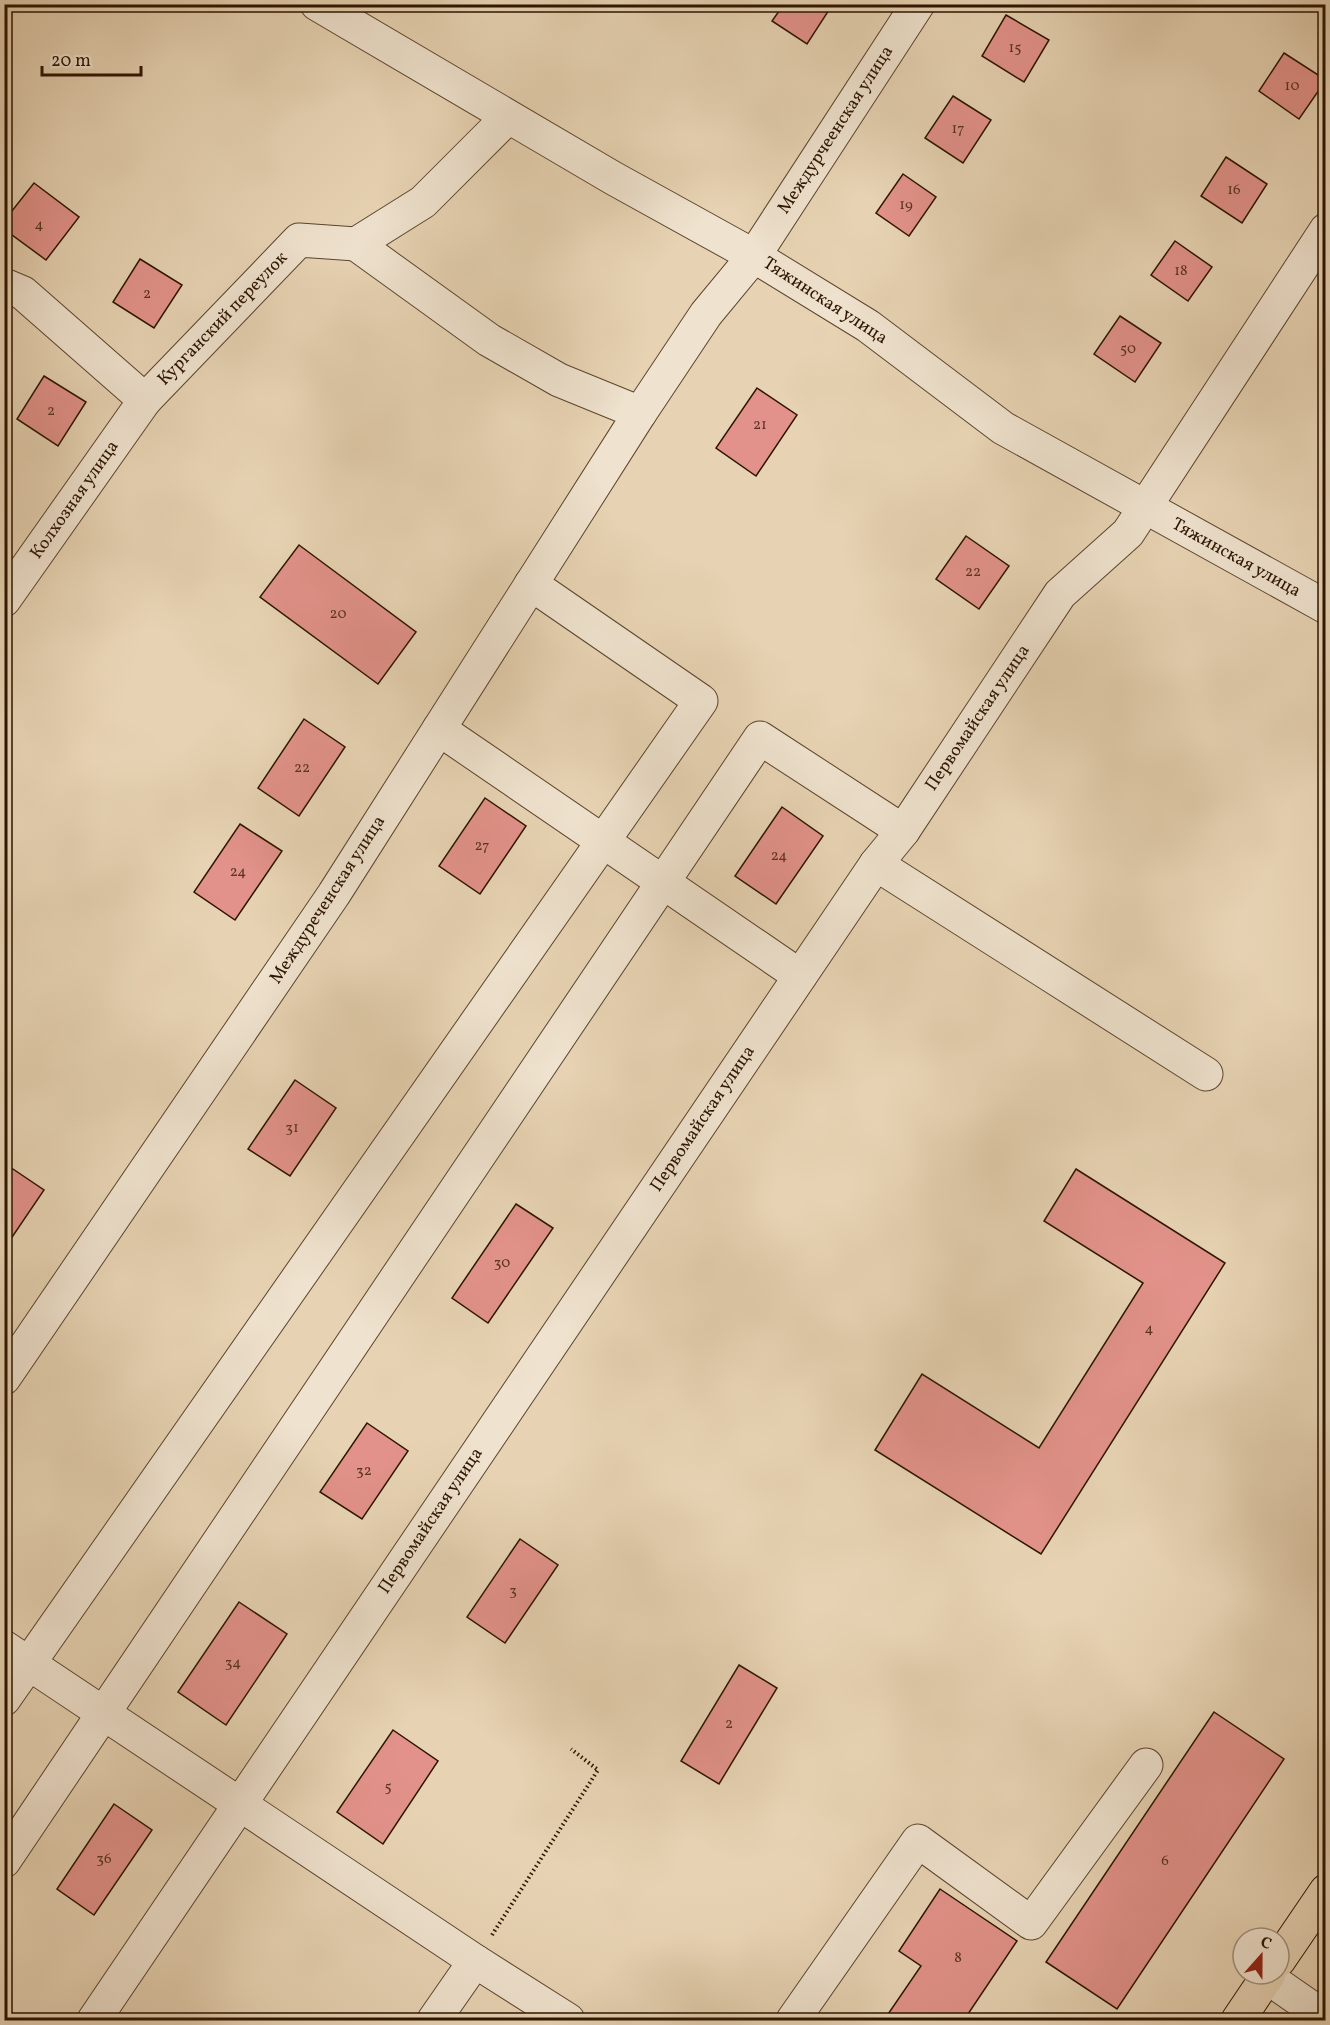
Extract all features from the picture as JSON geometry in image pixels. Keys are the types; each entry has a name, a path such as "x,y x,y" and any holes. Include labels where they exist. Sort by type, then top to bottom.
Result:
{"main road":[{"path":"1291,1942 1326,1891"},
{"path":"1238,2020 1261,1986"}],"street":[{"name":"Тяжинская улица","path":"317,4 508,117 754,256 868,326 1003,428 1326,607"},
{"name":"Междурчеенская улица","path":"640,413 706,314 754,256 918,4"},
{"path":"508,117 423,202 356,244 489,340 558,380 640,413"},
{"name":"Первомайская улица","path":"94,2020 876,864 903,831 1060,594 1128,533 1326,230"},
{"name":"Курганский переулок","path":"4,285 23,293 145,400 299,240 356,244"},
{"name":"Колхозная улица","path":"4,600 145,400"},
{"name":"Междуреченская улица","path":"4,1378 334,894 640,413"},
{"path":"4,1699 17,1655 603,842 701,701 531,584"},
{"path":"439,729 800,976"},
{"path":"4,1861 760,738 903,831"},
{"path":"876,864 1206,1074"},
{"path":"17,1655 568,2020"},
{"path":"793,2020 918,1841 1031,1923 1146,1765"},
{"path":"434,2020 475,1960"},
{"path":"1290,1986 1326,2018"}],"path":[{"path":"475,1960 598,1770 571,1749"}],"building":[{"path":"784,4 821,4 829,10 807,44 772,21"},
{"path":"1006,15 1049,40 1024,82 982,56"},
{"path":"1284,53 1326,80 1299,119 1259,91"},
{"path":"953,96 991,120 963,163 925,138"},
{"path":"1226,157 1267,184 1242,223 1201,196"},
{"path":"903,174 936,197 909,236 876,213"},
{"path":"34,183 79,217 46,260 4,229 4,221"},
{"path":"1175,241 1212,267 1188,301 1151,275"},
{"path":"140,259 182,285 154,328 113,302"},
{"path":"1120,316 1161,343 1135,382 1094,354"},
{"path":"44,376 86,402 58,446 17,419"},
{"path":"757,388 797,415 756,476 716,448"},
{"path":"966,536 1009,566 979,609 936,579"},
{"path":"299,545 416,632 378,684 260,597"},
{"path":"304,719 345,747 299,816 258,788"},
{"path":"485,798 526,826 480,894 439,866"},
{"path":"782,807 823,836 776,904 735,876"},
{"path":"240,824 282,851 235,920 194,892"},
{"path":"295,1080 336,1108 290,1176 248,1149"},
{"path":"4,1163 44,1190 4,1249"},
{"path":"1076,1169 1225,1263 1041,1554 875,1450 922,1374 1039,1448 1143,1283 1044,1221"},
{"path":"516,1204 553,1228 488,1323 452,1298"},
{"path":"367,1423 408,1451 362,1519 320,1492"},
{"path":"520,1539 558,1565 505,1643 467,1617"},
{"path":"239,1602 287,1634 226,1725 178,1692"},
{"path":"739,1665 777,1688 719,1784 681,1761"},
{"path":"1214,1712 1284,1759 1117,2009 1046,1962"},
{"path":"393,1730 438,1761 383,1844 337,1812"},
{"path":"114,1804 152,1830 94,1915 57,1889"},
{"path":"940,1889 1017,1941 964,2020 884,2020 921,1966 899,1951"}]}
